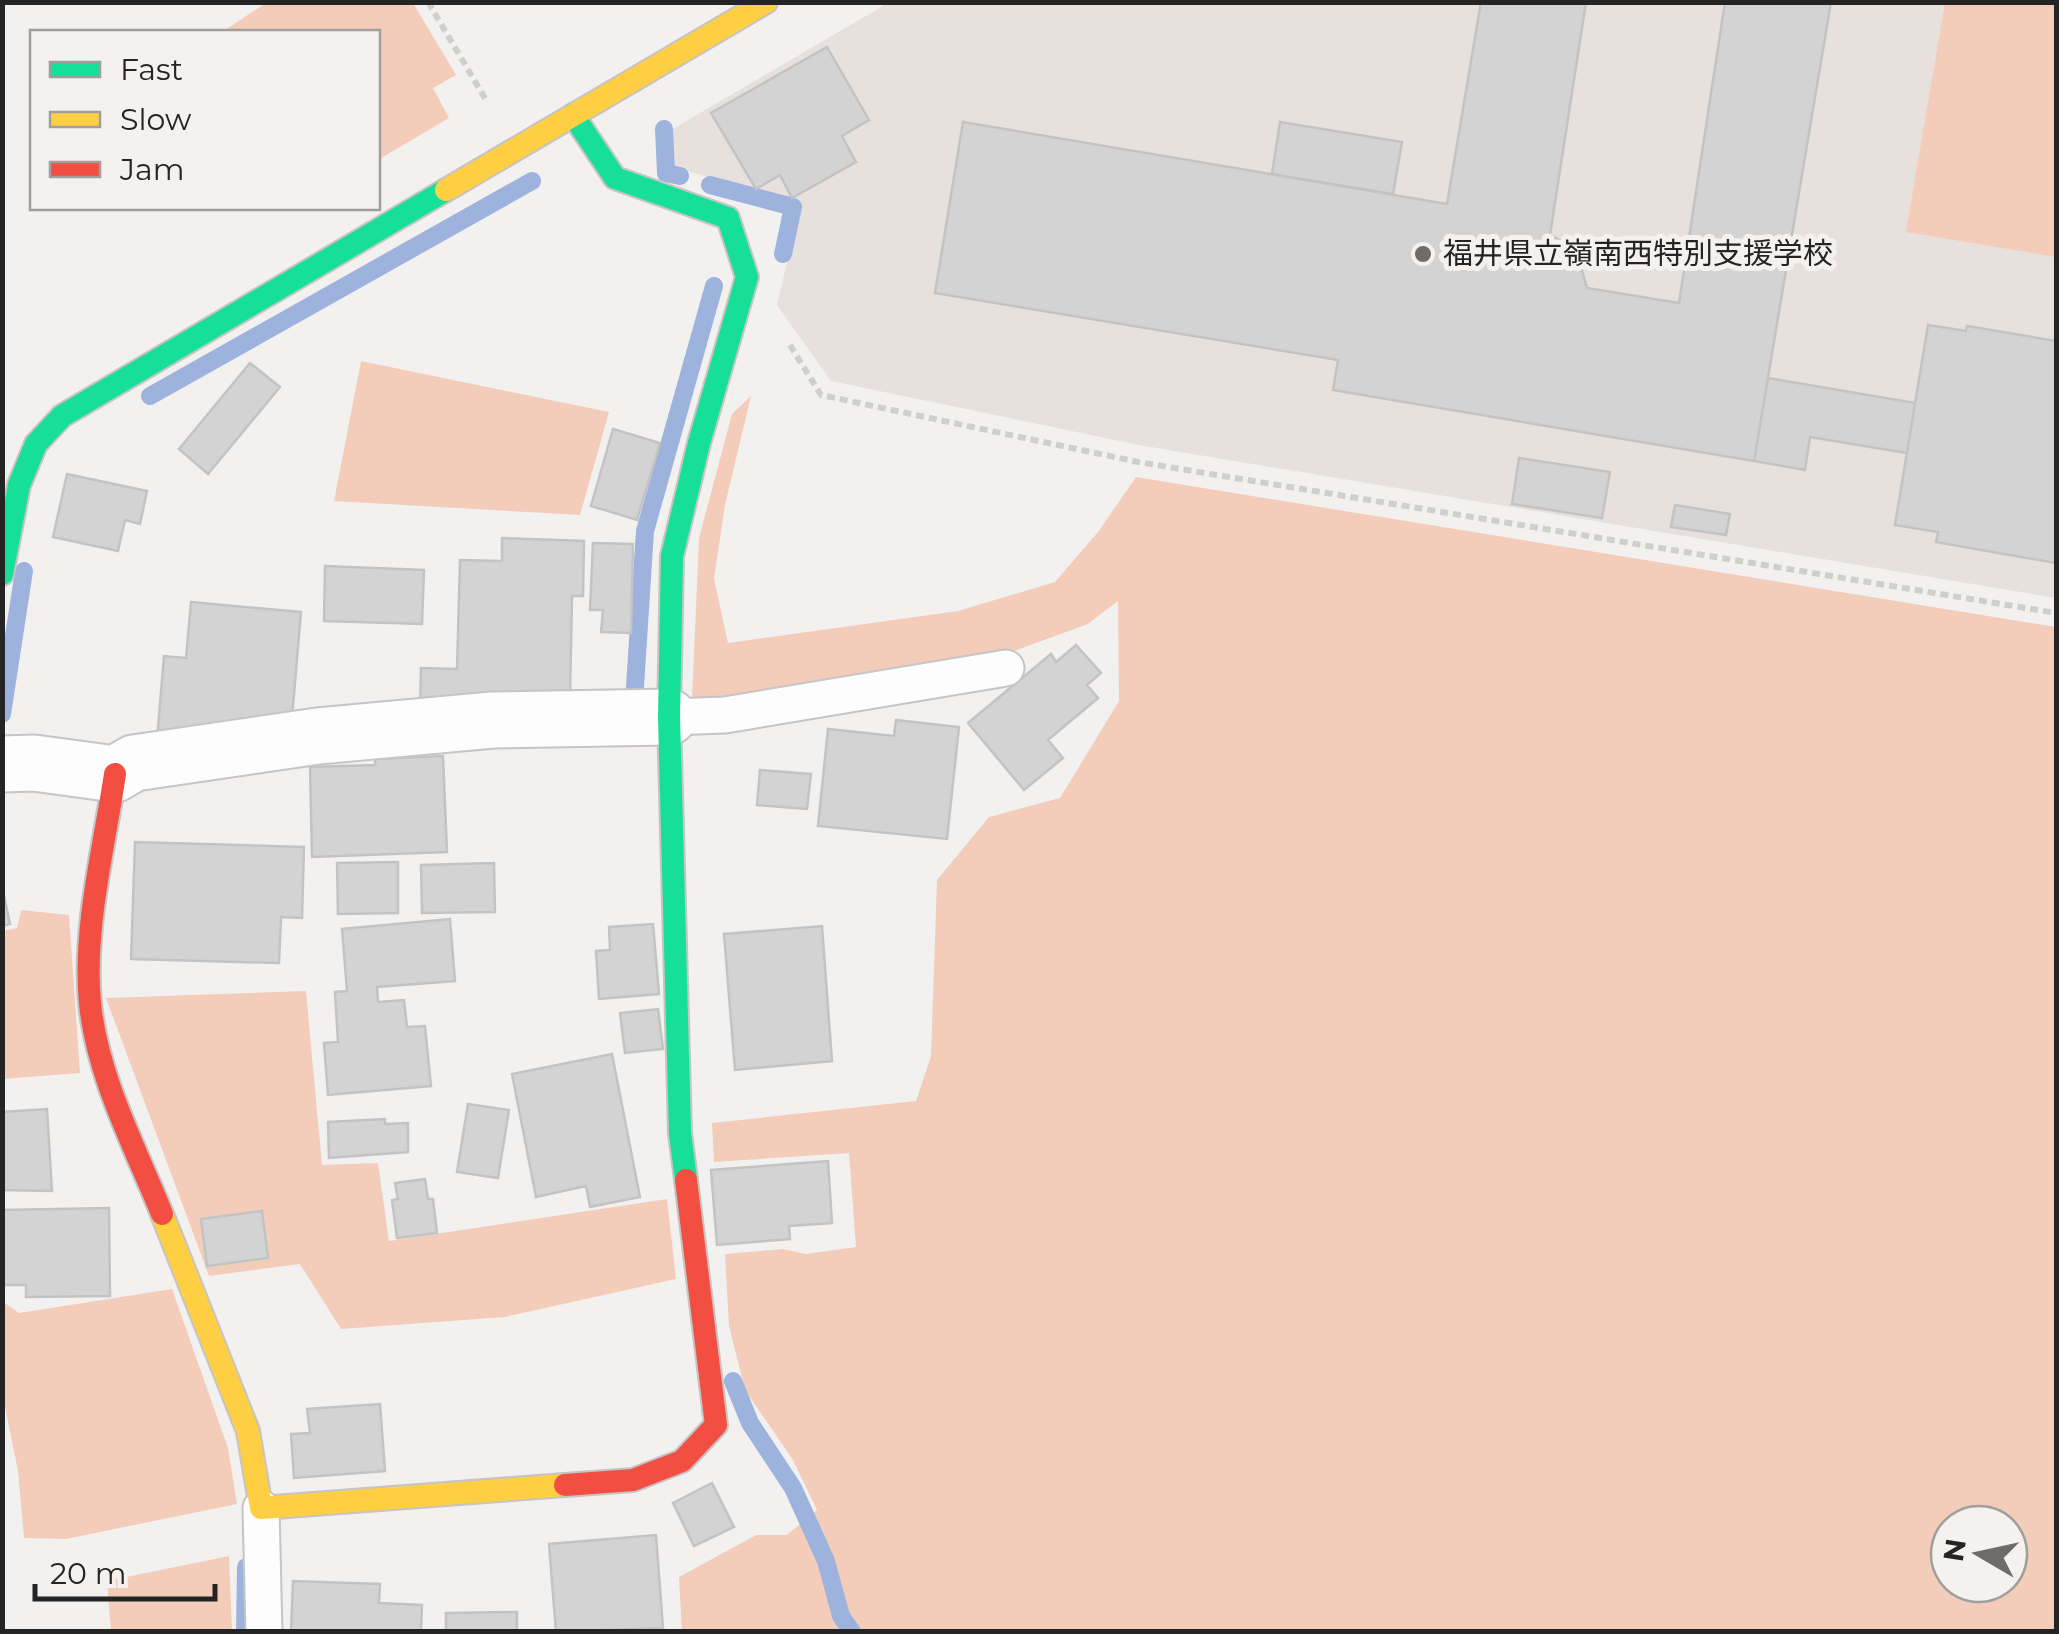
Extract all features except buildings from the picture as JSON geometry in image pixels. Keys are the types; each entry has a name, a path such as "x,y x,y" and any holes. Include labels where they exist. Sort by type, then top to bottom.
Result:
{"street":[{"path":"2,574 19,485 36,444 62,416 766,2"},
{"path":"116,774 89,948 90,1004 101,1060 248,1431 262,1508 632,1480 682,1461 716,1424 680,1133 669,717 672,556 699,443 747,276 728,218 615,178 574,115"},
{"path":"2,764 34,763 116,774 134,764 318,736 493,720 669,717"}],"lane":[{"path":"669,717 724,715 1006,668"},
{"path":"262,1508 264,1632"}],"path":[{"path":"428,2 515,148"},
{"path":"747,276 821,395 1138,462 2056,614"}],"shaded area":[{"path":"266,3 413,3 456,75 433,88 449,118 380,159 380,30 225,30"},
{"name":"福井県立嶺南西特別支援学校","path":"888,3 2056,3 2056,598 1139,445 831,381 777,305 801,203 673,167 671,130"},
{"path":"1945,3 2056,3 2056,257 1906,232"},
{"path":"361,361 609,412 580,515 334,501"},
{"path":"751,396 725,505 714,579 728,643 958,611 1055,582 1098,532 1136,477 2056,627 2056,1631 682,1632 679,1577 756,1535 787,1535 817,1510 793,1460 745,1390 729,1326 725,1254 783,1249 806,1254 856,1247 849,1153 714,1162 712,1123 916,1101 931,1056 937,880 989,817 1060,798 1119,701 1118,601 1088,624 1011,652 724,699 692,699 699,538 732,414"},
{"path":"21,910 69,915 80,1073 3,1079 3,931 17,928"},
{"path":"306,991 322,1165 378,1163 389,1241 667,1199 676,1279 505,1317 341,1329 300,1264 209,1276 106,998"},
{"path":"172,1289 228,1448 237,1504 66,1539 24,1538 18,1471 3,1397 2,1301 19,1313"},
{"path":"229,1556 232,1631 111,1631 107,1581"}],"waterway":[{"path":"664,129 666,173 680,176"},
{"path":"150,396 532,181"},
{"path":"710,185 793,207 783,254"},
{"path":"635,687 645,531 714,286"},
{"path":"2,714 24,571"},
{"path":"733,1381 750,1423 793,1488 826,1561 841,1616 852,1632"},
{"path":"245,1632 246,1567"}],"traffic: fast":[{"path":"573,115 615,178 728,218 747,277 699,443 672,556 669,717 680,1133 686,1180"},
{"path":"2,574 19,485 36,444 62,416 446,190"}],"traffic: slow":[{"path":"446,190 766,2"},
{"path":"162,1214 248,1431 261,1508 565,1485"}],"traffic: jam":[{"path":"115,774 92,917 90,1003 109,1084 162,1214"},
{"path":"565,1485 633,1480 682,1461 716,1425 686,1180"}],"place":[{"name":"福井県立嶺南西特別支援学校","path":"1423,254"}]}
